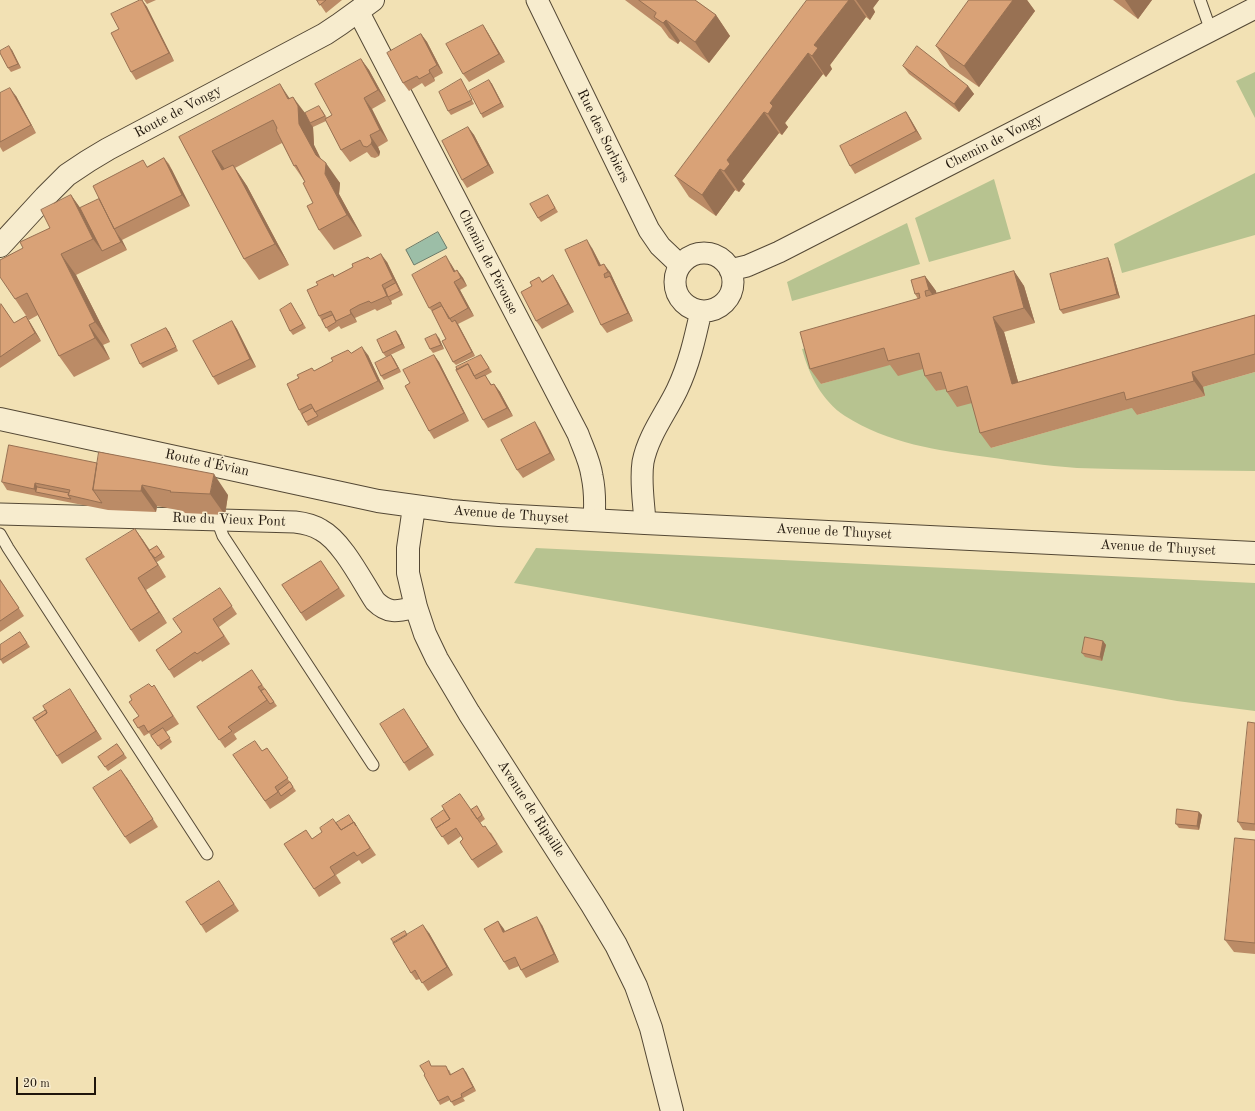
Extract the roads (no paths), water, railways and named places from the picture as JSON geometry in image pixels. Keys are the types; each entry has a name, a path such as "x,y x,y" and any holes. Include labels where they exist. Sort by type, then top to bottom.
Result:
{"street":[{"name":"Rue des Sorbiers","path":"537,0 649,230 660,246 680,265"},
{"name":"Chemin de Pérouse","path":"366,5 406,102 578,434 592,476 595,498 594,520"},
{"name":"Route de Vongy","path":"0,246 45,196 75,169 108,149 325,34 366,5"},
{"name":"Chemin de Vongy","path":"730,270 747,266 779,252 1255,8"},
{"path":"697,254 717,256 730,270 733,280 732,290 727,299 720,306 711,310 701,311 691,308 683,302 678,294 675,284 676,274 680,265 688,258 697,254"},
{"path":"645,523 642,476 644,461 648,446 684,375 695,342 701,311"},
{"name":"Route d'Évian","path":"0,418 378,501 414,506"},
{"name":"Avenue de Thuyset","path":"414,506 499,515 1255,553"},
{"name":"Avenue de Ripaille","path":"414,506 408,557 408,573 416,607 428,640 455,690 592,904 616,945 636,986 651,1028 672,1111"},
{"name":"Rue du Vieux Pont","path":"0,514 295,522 308,524 322,530 333,538 342,549 375,601 380,606 393,612 416,607"}],"lane":[{"path":"1200,0 1211,31"},
{"path":"219,520 223,536 373,765"},
{"path":"0,534 207,854"}]}
